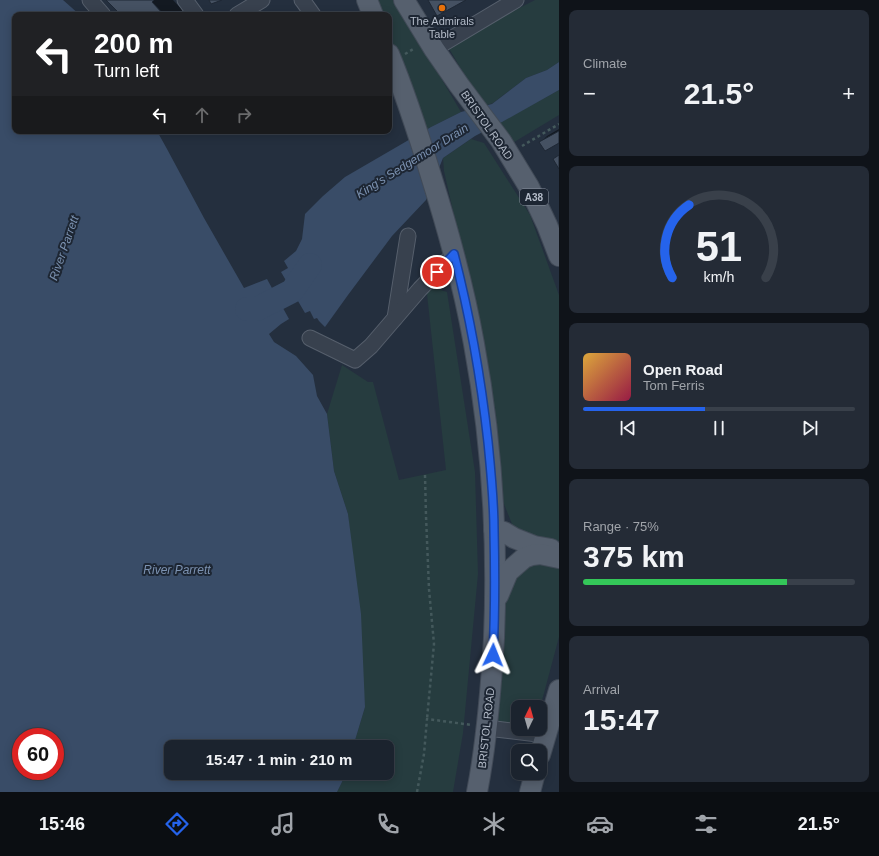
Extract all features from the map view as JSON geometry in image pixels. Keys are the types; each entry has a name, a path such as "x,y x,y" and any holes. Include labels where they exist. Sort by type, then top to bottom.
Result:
{"main road":[{"path":"367,0 372,12"},
{"name":"BRISTOL ROAD","path":"404,0 429,41 504,146 529,187 547,225 559,256"},
{"name":"BRISTOL ROAD","path":"392,62 416,126 454,254 474,343 484,403 494,529 495,603 493,655 481,727 477,792"},
{"path":"494,529 534,546 554,550 559,549"},
{"path":"495,603 508,572 524,558 540,554 559,558"},
{"path":"547,732 559,690"},
{"path":"530,792 533,780"}],"lane":[{"path":"90,0 100,12"},
{"path":"185,0 194,12"},
{"path":"242,12 262,0"},
{"path":"303,0 311,12"},
{"path":"429,41 516,0"},
{"path":"395,318 408,236"},
{"path":"310,338 355,360 371,346 420,289 454,254"},
{"path":"481,727 511,731"}],"path":[{"path":"392,56 409,52 422,43 429,41"},
{"path":"504,146 519,148 559,124"},
{"path":"417,792 424,754 434,644 429,582 425,476"},
{"path":"427,718 481,727"}],"green space":[{"path":"376,0 395,0 461,112 427,129 392,43 392,12 379,12"},
{"path":"535,0 559,0 559,62 547,70 526,78 493,103 481,107 447,45"},
{"path":"559,90 559,115 511,144 494,126"},
{"path":"471,139 484,143 530,215 559,295 559,542 557,543 514,529 502,499 463,255 444,171 443,158"},
{"path":"431,287 447,292 475,472 478,574 463,733 453,792 337,792 343,780 394,780 394,740 355,740 365,707 348,514 334,471 327,414 342,365 368,382 373,382 399,480 446,470 427,294"},
{"path":"539,560 559,566 559,637 542,700 511,700 511,725 493,723 504,602 520,565"}],"water":[{"name":"River Parrett","path":"0,0 63,0 77,12 12,12 12,134 159,134 244,288 267,279 289,319 269,334 274,342 296,356 313,375 317,396 327,414 334,471 348,514 361,614 365,707 355,740 164,740 164,780 343,780 337,792 0,792"},
{"path":"559,62 559,90 475,136 443,158 426,200 392,236 325,327 317,318 314,319 310,311 305,313 281,272 288,268 284,261 296,251 302,239 305,214 323,196 345,177 431,127 461,112 492,104 526,78 547,70"}],"building":[{"path":"106,0 154,0 152,2 161,12 118,12"},
{"path":"209,0 222,0 211,4"},
{"name":"The Admirals Table","path":"428,0 466,0 437,16"},
{"path":"559,131 559,143 545,151 539,142"},
{"path":"559,155 559,169 553,159"}],"waterway":[{"name":"King's Sedgemoor Drain","path":"247,309 257,309 292,291 310,265"}],"place":[{"name":"The Admirals Table","path":"442,8"}],"route":[{"path":"437,272 454,254 474,343 485,411 494,529 495,603 493,655"}]}
